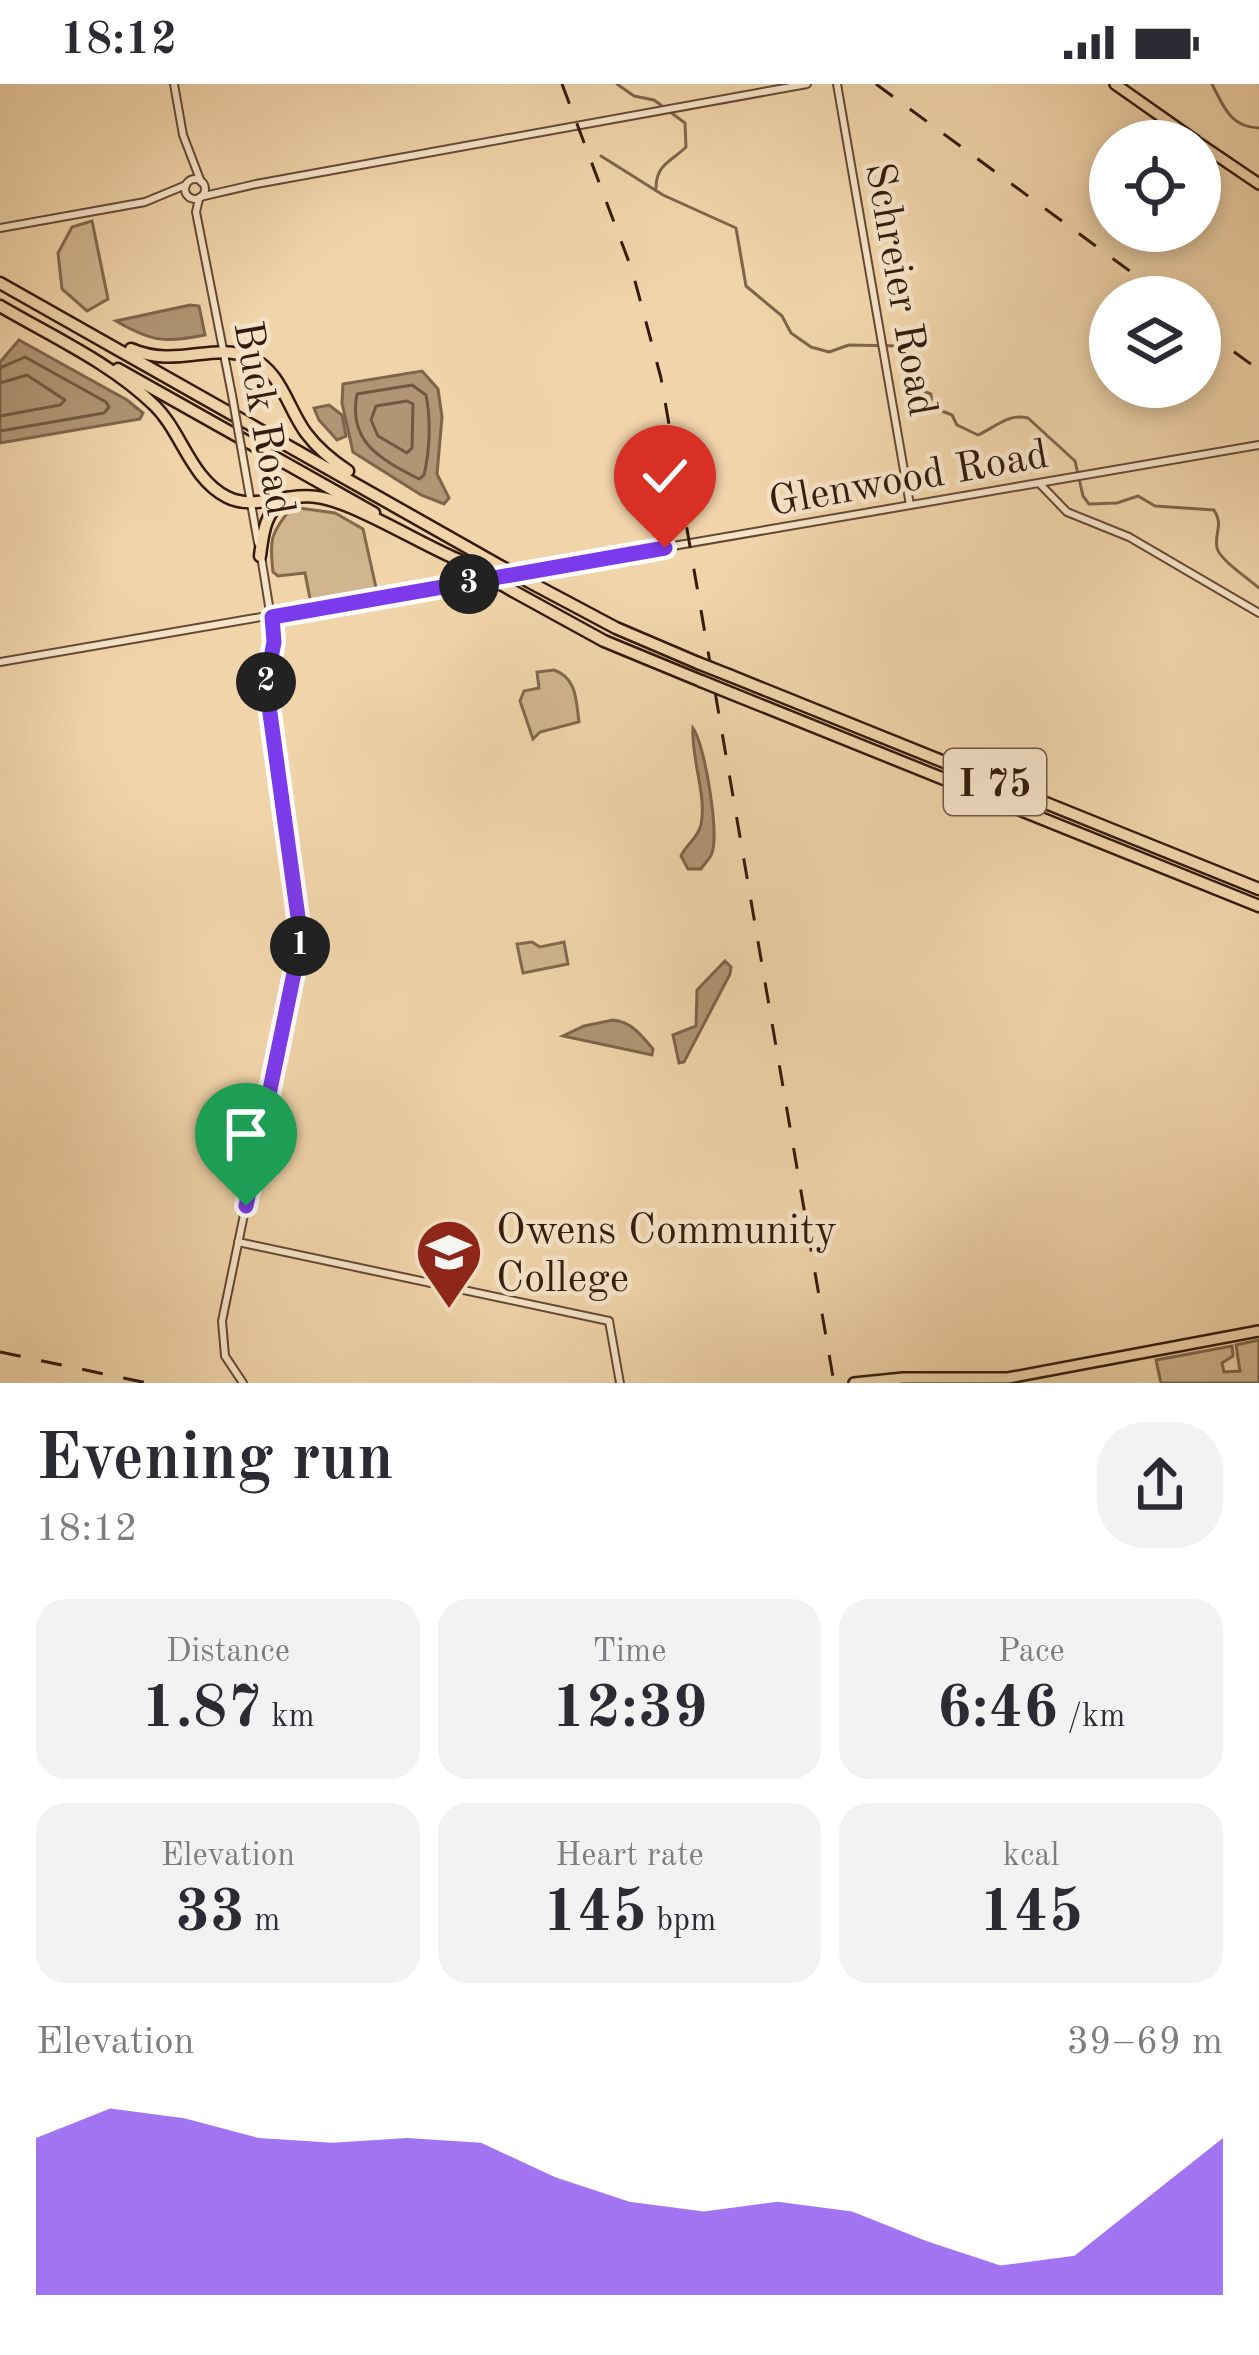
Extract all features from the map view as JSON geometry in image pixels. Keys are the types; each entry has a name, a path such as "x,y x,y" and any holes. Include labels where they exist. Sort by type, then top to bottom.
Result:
{"highway":[{"name":"I 75","path":"0,284 609,625 1259,889"},
{"path":"0,304 130,385 167,419 210,487 236,501 316,496 340,503 459,560"},
{"name":"I 75","path":"0,304 604,641 1259,906"},
{"path":"83,328 158,358 224,352 248,356 266,368 316,444 390,501"},
{"path":"260,556 265,523 280,502 292,496"}],"main road":[{"path":"1115,84 1167,120"},
{"path":"1221,158 1259,184"},
{"path":"854,1383 1008,1378 1259,1331"}],"street":[{"path":"174,84 190,158 203,185 199,198"},
{"path":"170,194 199,198 807,84"},
{"name":"Schreier Road","path":"837,84 910,505"},
{"path":"188,183 190,158"},
{"path":"0,228 112,209 170,194 188,183 219,192"},
{"name":"Buck Road","path":"188,183 272,617 274,642 266,684 301,939 221,1336 228,1362 243,1383"},
{"name":"Buck Road","path":"199,198 200,229"},
{"name":"Glenwood Road","path":"0,662 1259,445"},
{"path":"1040,484 1065,511 1129,537 1259,613"},
{"path":"238,1242 609,1322 620,1383"}],"shaded area":[{"path":"92,221 108,299 87,311 62,289 58,253 72,227"},
{"path":"292,507 335,513 363,529 377,592 311,604 305,573 278,576 273,572 273,537"},
{"path":"554,670 571,684 579,722 540,732 533,739 520,701 524,691 539,688 537,672"},
{"path":"532,942 540,947 564,942 568,964 523,973 517,944"},
{"path":"1259,1340 1259,1383 1161,1383 1156,1360 1232,1346 1233,1356 1222,1363 1224,1372 1240,1371 1236,1345"}],"water":[{"path":"199,306 205,335 159,339 116,321"},
{"path":"19,340 127,400 143,413 140,419 0,443 0,362"},
{"path":"422,371 438,389 442,417 437,474 449,498 444,504 353,452 342,403 343,384"},
{"path":"329,405 342,415 346,436 337,440 314,408"},
{"path":"693,728 706,769 714,827 712,853 701,869 688,869 681,856 699,830 702,813"},
{"path":"725,961 730,974 684,1062 679,1063 673,1035 696,1026 697,990"},
{"path":"613,1020 636,1030 653,1049 652,1055 563,1036 584,1026"}],"waterway":[{"path":"617,84 634,96 654,100 685,123 686,147 662,168 656,188"},
{"path":"1212,84 1235,120 1259,128"},
{"path":"601,156 663,195 736,228 746,286 811,347 829,352 849,345 899,346 902,372 917,389 931,394 932,407 978,435 1008,419 1028,418 1075,461 1089,504 1138,496 1155,506 1214,510 1219,553 1259,588"}],"railway":[{"path":"562,84 632,270 661,378 834,1383"},
{"path":"876,84 1137,276"},
{"path":"1221,342 1259,370"},
{"path":"0,1352 147,1383"}],"place":[{"name":"Owens Community College","path":"449,1311"}],"route":[{"path":"246,1206 301,939 266,684 274,642 272,617 665,548"}]}
